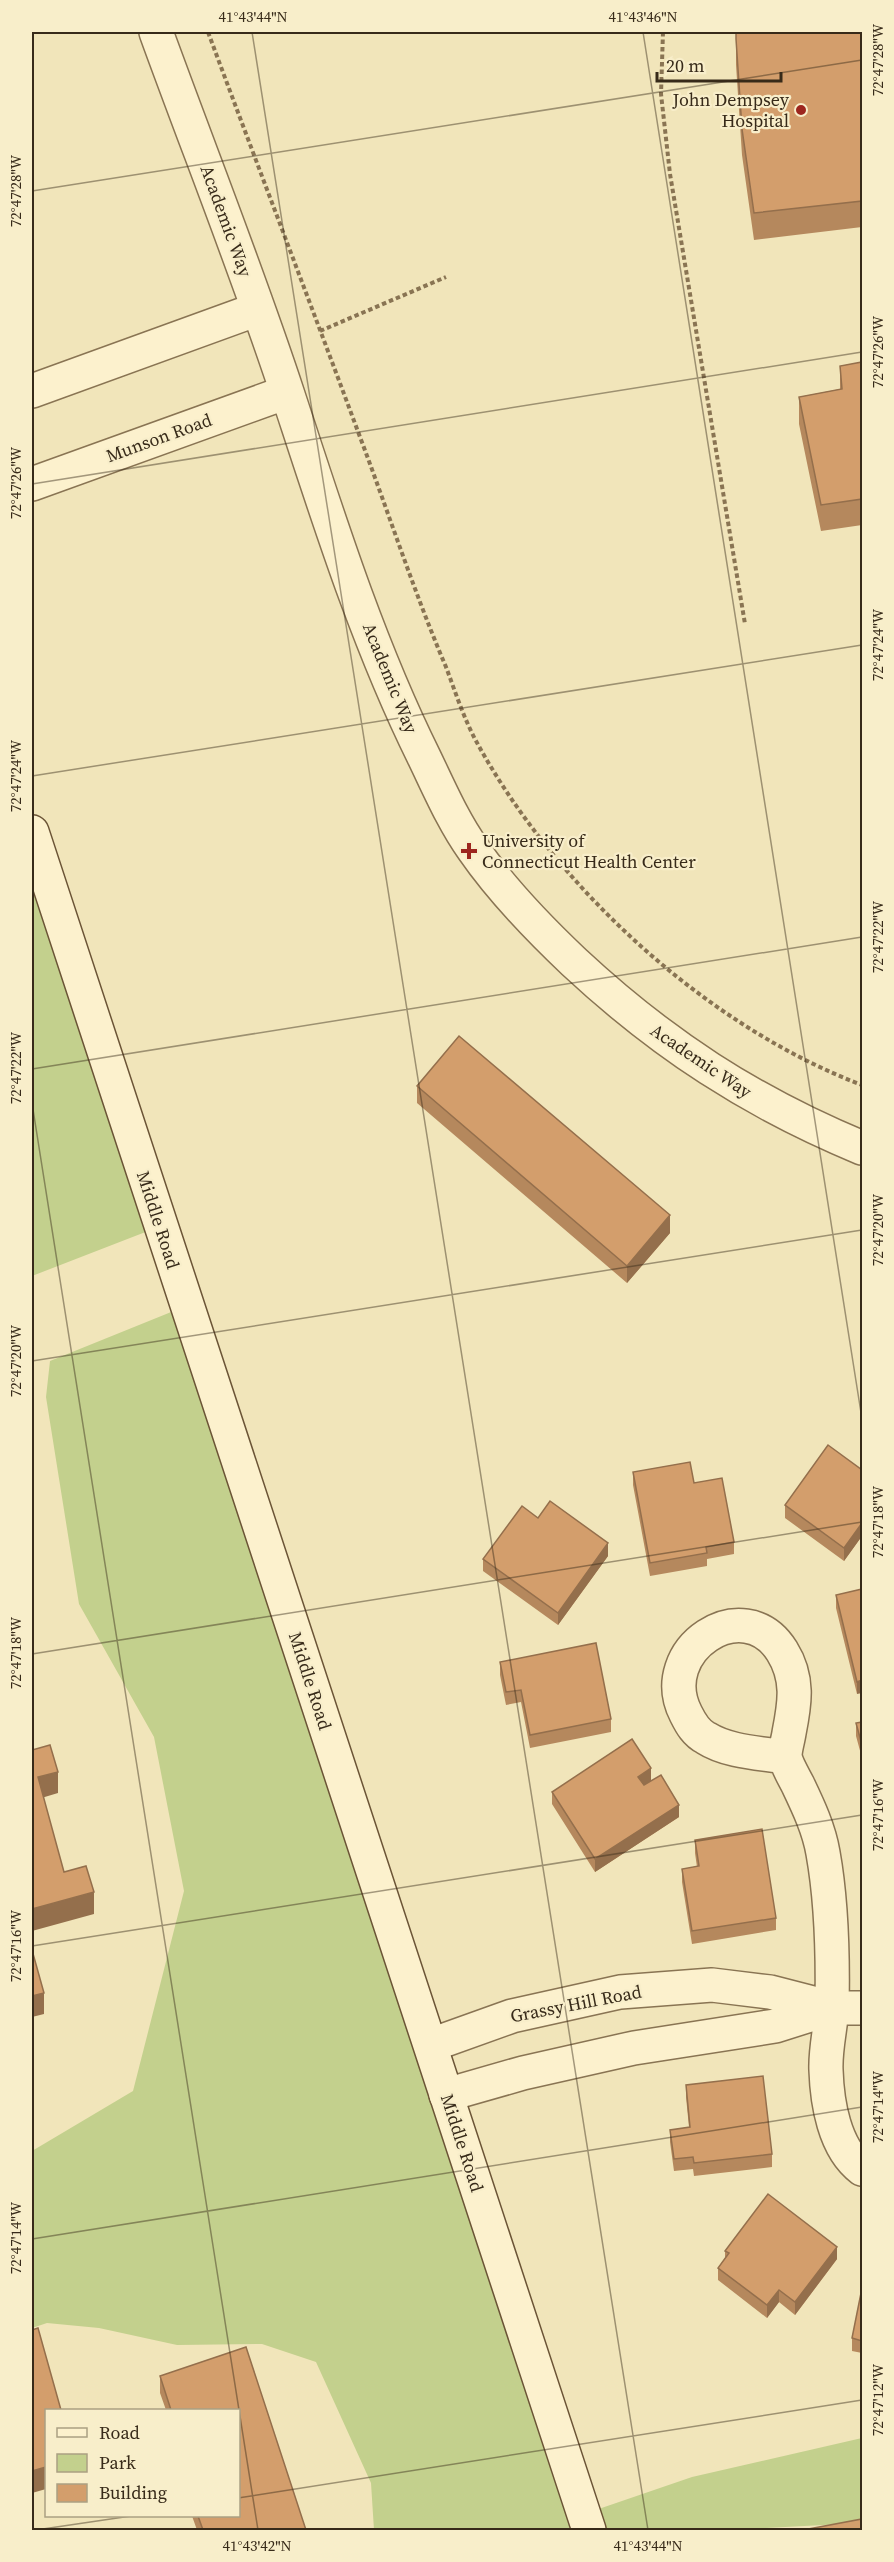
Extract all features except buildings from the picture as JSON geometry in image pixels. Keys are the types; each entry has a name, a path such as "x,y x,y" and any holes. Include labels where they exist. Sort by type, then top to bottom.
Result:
{"street":[{"name":"Academic Way","path":"156,32 258,309 342,555 392,690 453,816 471,846 521,909 573,961 677,1047 712,1072 754,1097 794,1118 862,1148"},
{"path":"32,391 258,309"},
{"name":"Munson Road","path":"32,484 287,392"},
{"name":"Middle Road","path":"32,832 589,2530"},
{"path":"785,1757 812,1814 822,1846 847,2008 826,2069 834,2122 843,2145 862,2169"},
{"name":"Grassy Hill Road","path":"431,2045 512,2016 621,1992 711,1985 770,1992 847,2008"},
{"path":"446,2095 523,2073 634,2048 775,2026 847,2008"}],"path":[{"path":"208,32 436,646 474,737 516,807 576,883 634,942 719,1007 783,1050 862,1085"},
{"path":"663,32 661,94 670,174 746,624"},
{"path":"320,331 446,277"}],"green space":[{"path":"32,832 161,1226 32,1276"},
{"path":"186,1306 584,2514 692,2477 862,2438 862,2523 763,2530 374,2530 371,2483 316,2362 262,2344 177,2345 99,2328 47,2323 32,2328 32,2151 133,2091 184,1891 154,1737 79,1604 46,1397 50,1361"}],"place":[{"name":"John Dempsey Hospital","path":"801,110"},
{"name":"University of Connecticut Health Center","path":"469,851"}]}
